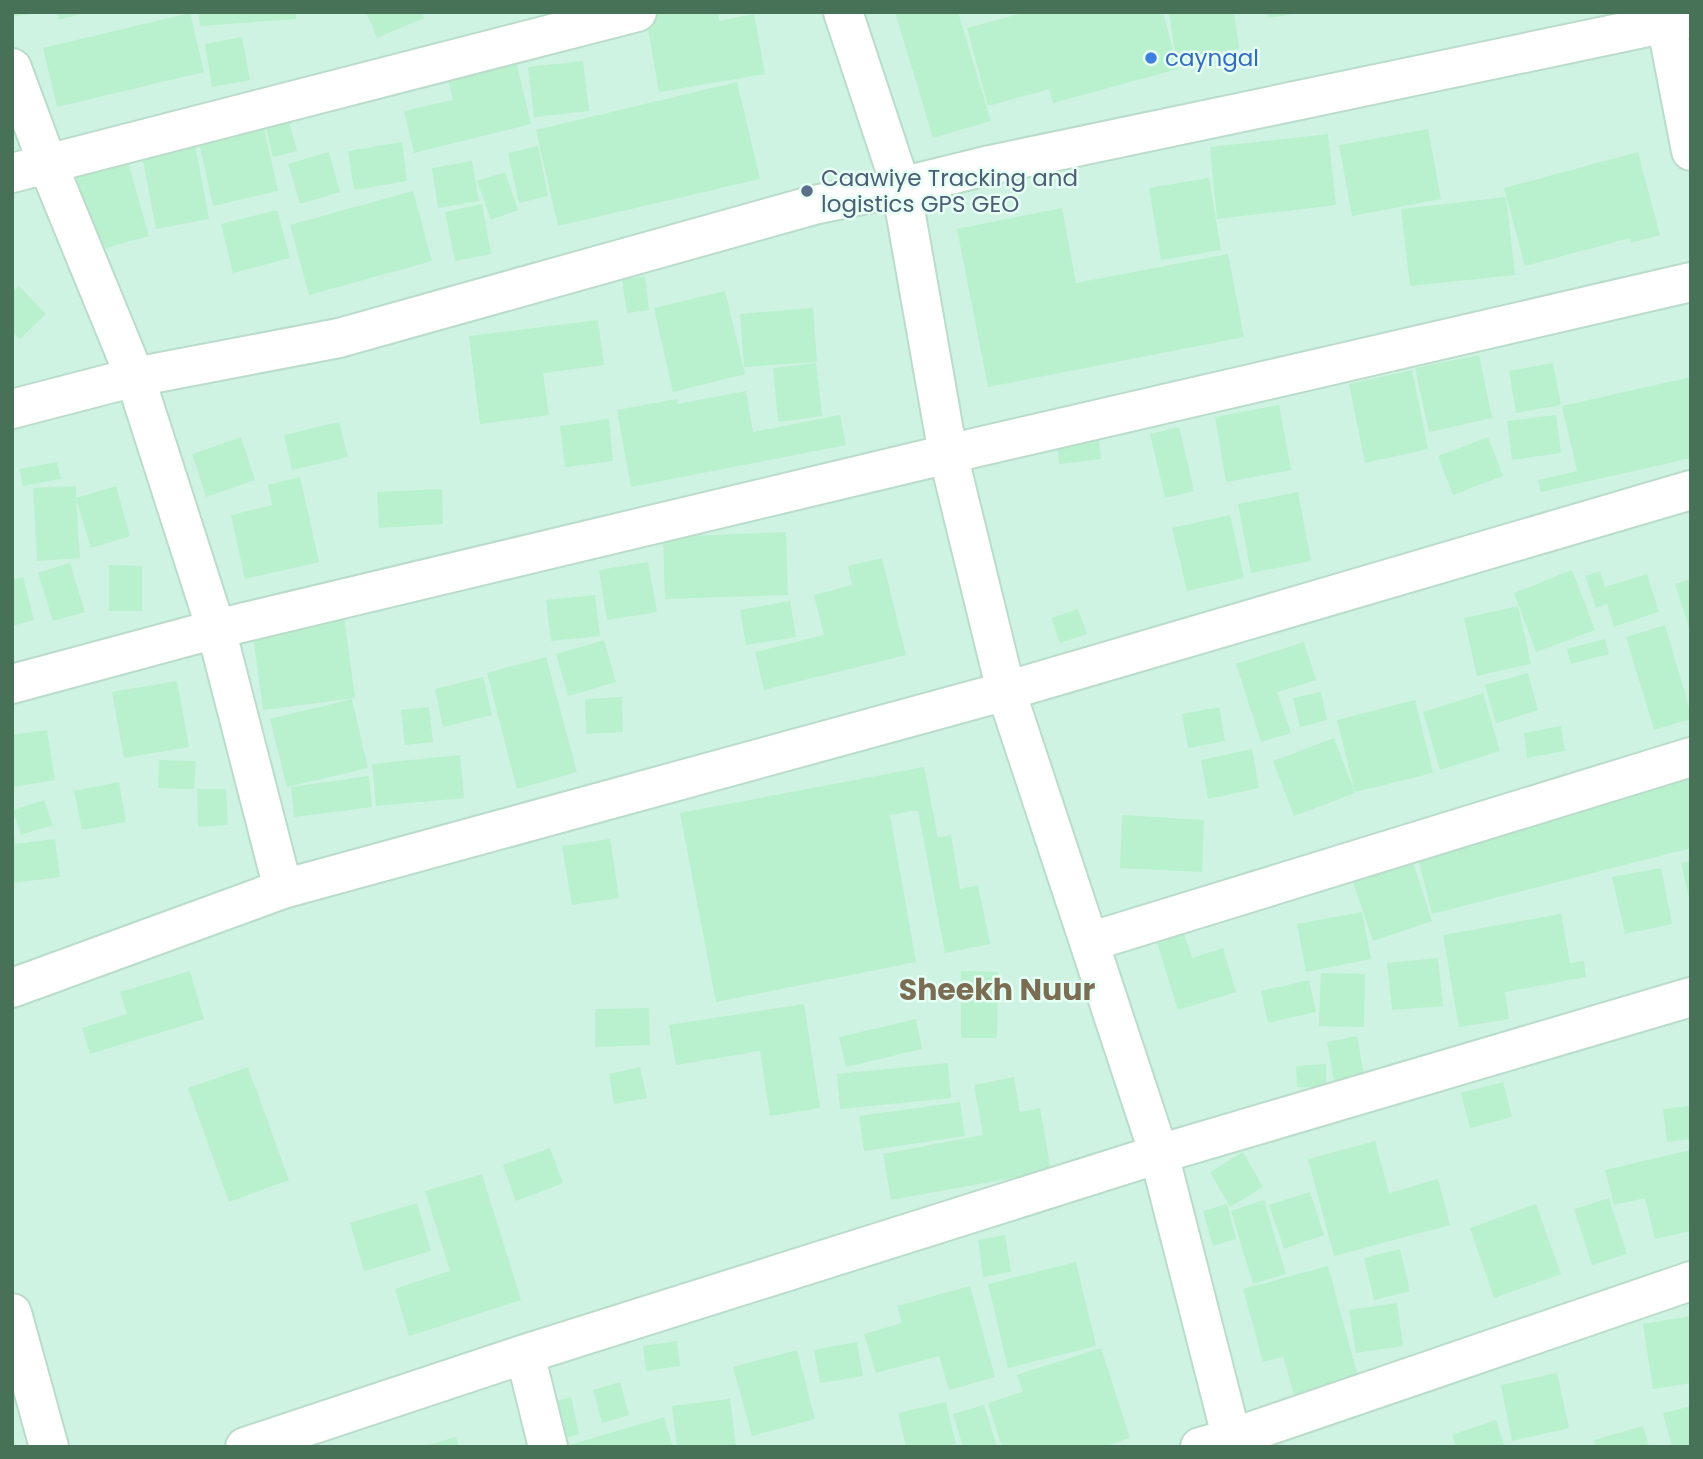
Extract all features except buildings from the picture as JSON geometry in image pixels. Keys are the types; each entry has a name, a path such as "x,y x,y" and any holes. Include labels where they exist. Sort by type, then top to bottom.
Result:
{"street":[{"path":"30,169 637,12"},
{"path":"843,12 901,187 948,454 1006,691 1159,1154 1222,1444 1691,1281"},
{"path":"12,409 135,377 339,338 814,205 1674,18 1691,151"},
{"path":"12,68 30,169 135,377 216,629 283,889"},
{"path":"12,684 216,629 948,454 1691,282"},
{"path":"12,988 283,889 1006,691 1691,490"},
{"path":"1089,942 1691,757"},
{"path":"246,1447 525,1354 1159,1154 1691,998"},
{"path":"12,1313 49,1447"},
{"path":"525,1354 548,1447"}],"shaded area":[{"path":"12,12 1691,12 1691,1447 12,1447"}],"place":[{"name":"cayngal","path":"1151,58"},
{"name":"Caawiye Tracking and logistics GPS GEO","path":"807,191"}],"district":[{"name":"Sheekh Nuur","path":"997,989"}]}
